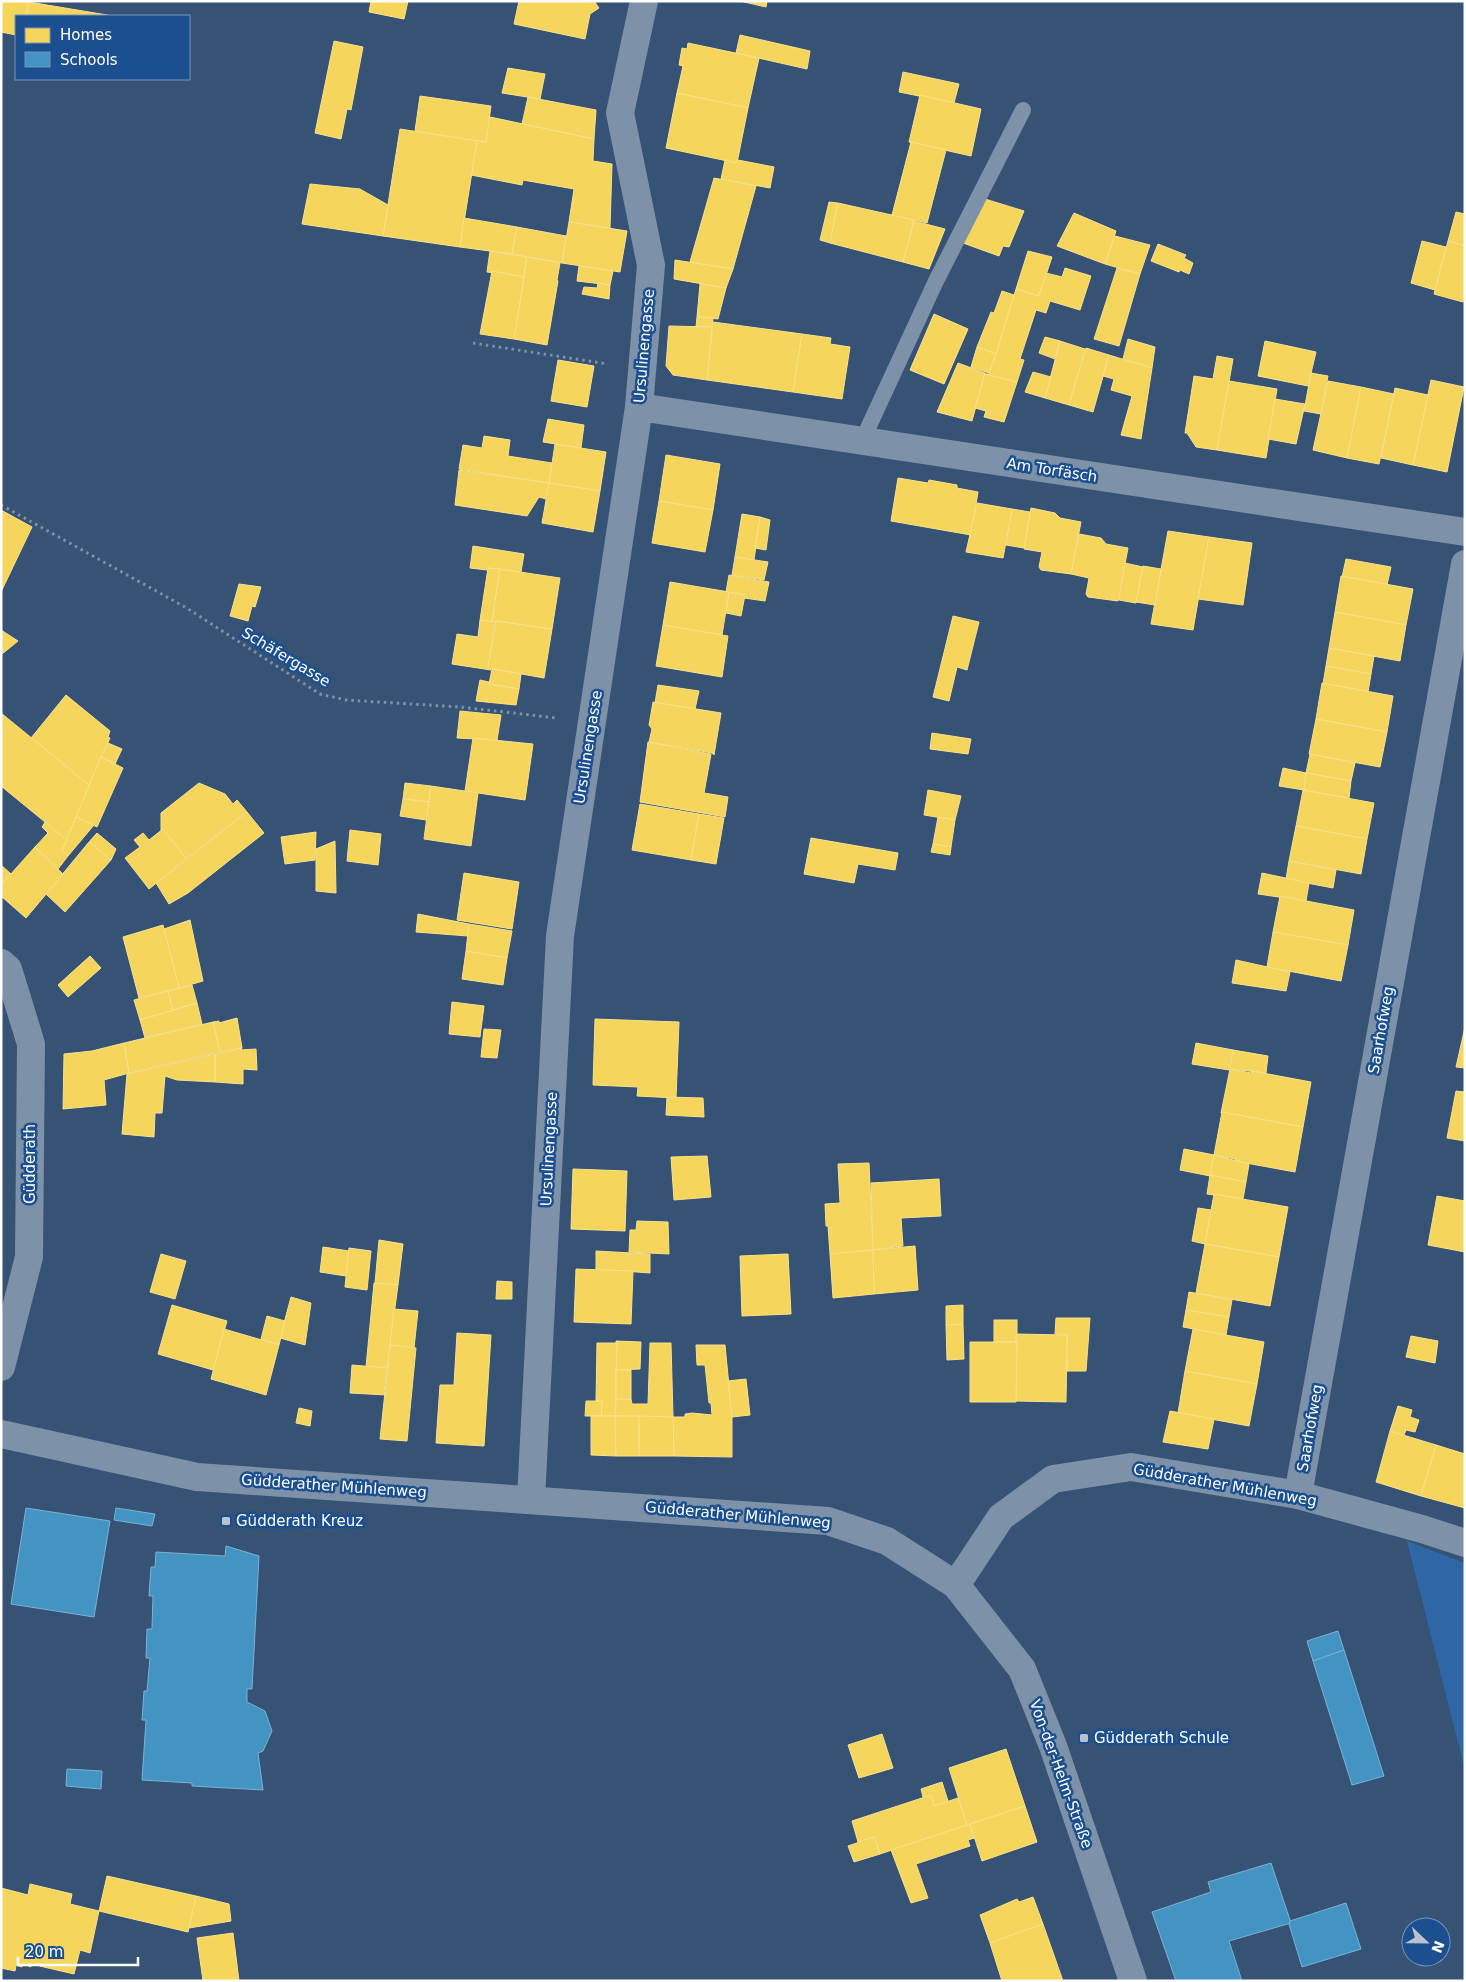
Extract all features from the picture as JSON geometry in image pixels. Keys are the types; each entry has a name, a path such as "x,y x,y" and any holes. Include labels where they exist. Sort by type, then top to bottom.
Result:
{"street":[{"name":"Ursulinengasse","path":"531,1499 560,936 639,408 651,265 620,113 644,1"},
{"name":"Am Torfäsch","path":"639,408 1465,532"},
{"name":"Saarhofweg","path":"1298,1495 1465,564"},
{"name":"Güdderath","path":"1,962 8,969 31,1044 29,1258 1,1368"},
{"name":"Güdderather Mühlenweg","path":"1,1434 197,1477 828,1520 888,1541 956,1585 1001,1517 1054,1479 1132,1467 1298,1495 1422,1529 1465,1543"},
{"name":"Von-der-Helm-Straße","path":"956,1585 1022,1669 1053,1746 1133,1981"}],"lane":[{"path":"862,441 936,281 1023,110"}],"path":[{"path":"473,343 643,369"},
{"name":"Schäfergasse","path":"1,505 185,607 320,694 346,700 460,707 592,722"}],"shaded area":[{"path":"1407,1541 1465,1563 1465,1770"}],"building: Homes":[{"path":"1,1 29,2 26,15 15,15 15,35 1,32"},
{"path":"371,1 408,1 404,19 369,12"},
{"path":"519,1 594,1 599,8 590,14 585,39 514,24"},
{"path":"740,1 767,1 766,7"},
{"path":"29,2 107,15 26,15"},
{"path":"740,35 810,51 807,69 736,53"},
{"path":"334,41 363,47 351,110 347,109 341,139 315,133"},
{"path":"688,43 759,58 748,108 677,93 683,66 679,65 682,48 687,49"},
{"path":"508,68 545,74 540,99 502,93"},
{"path":"903,72 959,84 954,103 899,92"},
{"path":"677,93 748,108 737,163 666,148"},
{"path":"920,95 981,109 971,156 909,142"},
{"path":"420,96 491,106 486,142 415,131"},
{"path":"528,97 596,110 594,139 522,124"},
{"path":"490,117 594,139 593,161 612,164 610,228 569,222 574,189 523,180 522,185 471,175 477,141 486,142"},
{"path":"400,129 477,141 460,247 383,236"},
{"path":"911,142 946,150 927,223 892,215"},
{"path":"725,160 737,163 738,160 774,167 770,188 721,179"},
{"path":"714,178 756,186 733,269 690,262"},
{"path":"310,184 360,189 388,205 383,236 302,224"},
{"path":"985,199 1024,211 1009,247 1003,246 999,256 963,243"},
{"path":"829,202 838,203 830,243 820,240"},
{"path":"838,203 914,220 903,262 830,243"},
{"path":"1456,212 1465,214 1465,246 1448,241"},
{"path":"1074,213 1116,231 1105,264 1057,246"},
{"path":"464,218 517,227 512,254 460,247"},
{"path":"914,221 945,229 929,269 903,262"},
{"path":"569,222 627,231 620,272 562,263"},
{"path":"517,227 566,236 562,263 512,254"},
{"path":"1115,236 1150,245 1140,274 1105,264"},
{"path":"1422,241 1446,247 1435,290 1411,283"},
{"path":"1448,241 1465,246 1465,296 1463,302 1434,294"},
{"path":"1158,244 1186,255 1184,258 1193,263 1189,274 1151,261"},
{"path":"490,251 527,257 524,277 487,272"},
{"path":"1028,251 1052,257 1039,296 1016,289"},
{"path":"527,257 560,263 547,345 514,339"},
{"path":"675,260 733,269 726,288 674,279"},
{"path":"579,266 613,271 610,285 577,281"},
{"path":"1065,268 1091,276 1080,310 1050,301 1046,313 1036,310 1020,359 1024,360 1017,382 985,374 989,374 1016,289 1039,296 1046,273 1062,277"},
{"path":"1117,268 1140,274 1119,346 1094,339"},
{"path":"492,271 524,277 514,339 480,334"},
{"path":"598,283 610,285 609,299 582,294 584,287 597,288"},
{"path":"700,284 726,288 718,319 697,317"},
{"path":"1002,291 1014,295 996,354 977,347 991,312 994,313"},
{"path":"934,314 968,329 944,384 910,370"},
{"path":"697,317 713,318 712,327 696,327"},
{"path":"713,322 802,334 793,392 707,380"},
{"path":"669,326 712,327 707,380 673,375 666,366"},
{"path":"802,334 831,338 830,344 850,347 842,399 793,392"},
{"path":"1045,337 1060,341 1055,359 1039,353"},
{"path":"1128,339 1155,347 1152,368 1123,359"},
{"path":"1060,341 1085,349 1069,405 1045,398"},
{"path":"1265,341 1316,352 1308,386 1258,376"},
{"path":"977,347 996,354 989,373 971,367"},
{"path":"1086,348 1109,355 1093,412 1069,405"},
{"path":"1109,355 1152,368 1141,439 1121,435 1132,396 1111,390 1114,379 1103,376"},
{"path":"1217,356 1233,359 1217,450 1196,447 1187,433 1185,433 1194,376 1213,379"},
{"path":"558,360 594,366 587,407 551,401"},
{"path":"958,363 985,373 972,421 937,412"},
{"path":"1033,372 1051,377 1045,398 1025,392"},
{"path":"1311,373 1328,376 1321,414 1304,411"},
{"path":"985,374 1017,382 1004,422 984,417 986,411 975,408"},
{"path":"1431,380 1464,387 1447,472 1413,465"},
{"path":"1229,381 1277,389 1266,458 1217,450"},
{"path":"1328,381 1361,387 1347,458 1313,450"},
{"path":"1361,387 1394,394 1379,464 1347,458"},
{"path":"1395,388 1428,395 1413,465 1381,458"},
{"path":"1275,399 1305,404 1296,444 1268,439"},
{"path":"548,419 584,425 581,448 543,442"},
{"path":"484,436 510,440 508,456 552,463 549,483 459,469 463,445 482,448"},
{"path":"555,444 606,452 600,491 549,483"},
{"path":"666,455 720,464 713,510 659,501"},
{"path":"459,470 549,483 546,499 539,497 527,516 455,505"},
{"path":"898,478 928,483 929,480 957,485 957,488 978,492 971,535 891,521"},
{"path":"549,483 600,491 593,532 542,523"},
{"path":"659,501 713,510 705,552 652,543"},
{"path":"977,503 1012,509 1003,558 966,552"},
{"path":"1031,508 1055,513 1060,518 1081,522 1071,574 1041,570 1039,567 1042,552 1024,549"},
{"path":"1012,509 1030,512 1024,548 1006,545"},
{"path":"1,510 32,527 1,592"},
{"path":"742,514 760,517 754,560 735,557"},
{"path":"760,517 770,520 766,550 755,548"},
{"path":"1168,531 1209,537 1193,630 1151,624"},
{"path":"1079,534 1101,538 1106,544 1128,548 1118,601 1088,597 1086,594 1089,578 1071,574"},
{"path":"1209,537 1252,543 1243,605 1198,599"},
{"path":"473,546 524,554 521,572 470,568"},
{"path":"735,557 768,562 764,580 732,575"},
{"path":"1346,559 1391,567 1387,585 1342,577"},
{"path":"1125,563 1143,567 1136,603 1119,600"},
{"path":"1143,566 1161,569 1155,605 1136,602"},
{"path":"488,568 500,569 492,622 480,620"},
{"path":"500,569 560,578 552,629 492,622"},
{"path":"729,575 769,582 765,601 744,598 745,595 726,592"},
{"path":"1341,576 1413,589 1406,625 1335,612"},
{"path":"670,582 729,592 722,635 663,625"},
{"path":"239,584 261,587 255,607 252,606 248,621 230,616"},
{"path":"729,592 745,595 741,616 726,613"},
{"path":"1335,612 1406,625 1400,661 1329,648"},
{"path":"953,616 979,622 967,670 957,667 949,701 933,697"},
{"path":"480,620 495,622 488,668 491,670 452,664 457,634 478,637"},
{"path":"496,621 552,629 544,678 488,668"},
{"path":"663,625 728,636 722,677 656,666"},
{"path":"1,630 18,641 2,654 1,654"},
{"path":"1329,648 1374,656 1371,674 1326,666"},
{"path":"1326,666 1371,674 1368,692 1323,684"},
{"path":"492,669 521,674 519,689 489,684"},
{"path":"480,680 489,682 489,684 519,689 516,705 476,701"},
{"path":"1322,683 1393,696 1387,732 1316,719"},
{"path":"658,685 699,691 695,709 655,703"},
{"path":"66,695 110,731 108,737 110,738 89,785 31,738"},
{"path":"653,702 721,713 714,755 712,753 649,742 652,729 649,725"},
{"path":"460,711 501,715 497,740 457,738"},
{"path":"1,713 89,785 67,840 1,786"},
{"path":"1316,719 1387,732 1380,767 1309,754"},
{"path":"932,733 971,739 968,754 930,749"},
{"path":"473,738 533,744 525,800 465,791"},
{"path":"648,742 711,754 704,793 728,797 725,817 640,802"},
{"path":"108,743 122,749 115,764 101,757"},
{"path":"1310,754 1355,763 1351,781 1306,773"},
{"path":"101,757 123,768 97,827 76,817"},
{"path":"1283,768 1306,773 1304,790 1279,786"},
{"path":"1306,773 1351,781 1349,798 1304,790"},
{"path":"199,783 225,794 233,804 237,800 247,812 186,859 163,829 161,831 161,813"},
{"path":"405,783 431,786 429,802 403,799"},
{"path":"431,786 478,793 471,846 424,839"},
{"path":"928,790 961,796 955,820 924,815"},
{"path":"1303,790 1374,803 1367,839 1296,826"},
{"path":"403,799 429,802 426,820 400,816"},
{"path":"640,804 699,814 691,860 632,850"},
{"path":"247,812 264,833 188,893 169,904 156,883"},
{"path":"699,814 724,818 716,864 691,860"},
{"path":"76,817 94,825 68,856 62,850"},
{"path":"938,817 955,820 951,847 933,844"},
{"path":"45,822 67,840 62,850 68,856 58,869 35,847 48,833 42,827"},
{"path":"1296,826 1367,839 1361,874 1289,861"},
{"path":"163,829 186,859 149,889 125,858 140,847 134,840 143,833 149,840"},
{"path":"350,830 381,834 378,865 347,861"},
{"path":"316,832 315,860 285,864 281,837"},
{"path":"97,833 116,849 111,860 89,842"},
{"path":"811,838 898,853 895,870 858,864 854,883 804,874"},
{"path":"335,841 336,893 316,891 316,849"},
{"path":"89,842 111,860 65,912 46,894"},
{"path":"933,844 951,847 950,855 931,852"},
{"path":"35,847 63,874 26,918 1,896 1,885"},
{"path":"1289,861 1336,870 1333,888 1286,879"},
{"path":"1,865 11,874 1,885"},
{"path":"464,873 519,882 512,929 457,920"},
{"path":"1262,873 1309,883 1306,901 1258,894"},
{"path":"1280,896 1354,910 1348,945 1273,932"},
{"path":"418,914 469,924 468,936 416,932"},
{"path":"190,920 203,981 179,988 164,929"},
{"path":"469,924 512,931 507,958 466,951"},
{"path":"163,925 179,988 139,998 123,937"},
{"path":"1273,932 1348,945 1341,981 1267,967"},
{"path":"466,951 507,958 503,985 462,979"},
{"path":"90,956 101,968 68,997 58,985"},
{"path":"1236,960 1290,972 1286,991 1232,983"},
{"path":"192,985 197,1003 173,1010 168,991"},
{"path":"168,991 173,1011 140,1020 134,1000"},
{"path":"452,1002 484,1006 480,1037 449,1034"},
{"path":"197,1003 202,1024 145,1038 140,1020"},
{"path":"237,1018 242,1048 220,1052 213,1022 219,1021 219,1023"},
{"path":"595,1019 679,1022 676,1098 637,1096 638,1087 593,1085"},
{"path":"213,1022 220,1052 129,1073 124,1043"},
{"path":"1465,1027 1465,1068 1456,1067"},
{"path":"484,1029 501,1030 497,1058 481,1057"},
{"path":"124,1043 129,1073 104,1080 106,1105 63,1109 64,1054 92,1051"},
{"path":"1196,1043 1233,1050 1229,1070 1192,1064"},
{"path":"242,1048 241,1050 256,1049 257,1070 243,1069 243,1084 215,1082 215,1054"},
{"path":"1233,1050 1268,1056 1266,1073 1230,1069"},
{"path":"215,1054 215,1082 177,1080 165,1076 162,1113 155,1113 154,1137 122,1134 127,1074"},
{"path":"1230,1069 1251,1073 1252,1071 1311,1082 1303,1127 1221,1113"},
{"path":"1456,1091 1465,1092 1465,1141 1447,1138"},
{"path":"667,1097 703,1098 704,1117 666,1115"},
{"path":"1222,1112 1303,1127 1295,1172 1235,1161 1235,1159 1214,1155"},
{"path":"1184,1149 1214,1155 1210,1176 1180,1170"},
{"path":"1214,1155 1249,1164 1246,1182 1210,1175"},
{"path":"707,1156 711,1197 674,1200 671,1157"},
{"path":"869,1163 873,1250 830,1254 825,1204 840,1203 838,1164"},
{"path":"573,1169 627,1171 625,1231 571,1229"},
{"path":"1210,1175 1246,1182 1243,1199 1207,1194"},
{"path":"939,1179 941,1216 901,1218 903,1246 873,1250 871,1183"},
{"path":"1214,1194 1288,1207 1279,1257 1205,1244"},
{"path":"1437,1196 1465,1201 1465,1252 1428,1245"},
{"path":"1198,1208 1211,1210 1205,1244 1192,1241"},
{"path":"637,1221 668,1222 669,1254 629,1252 630,1230 636,1230"},
{"path":"379,1240 403,1244 398,1285 375,1283"},
{"path":"1205,1244 1279,1257 1270,1306 1196,1293"},
{"path":"915,1246 918,1290 874,1294 873,1250"},
{"path":"323,1247 349,1251 346,1276 320,1272"},
{"path":"349,1248 371,1251 367,1290 345,1287"},
{"path":"873,1250 874,1294 833,1298 830,1254"},
{"path":"596,1251 650,1254 650,1273 596,1269"},
{"path":"161,1254 186,1261 175,1299 150,1292"},
{"path":"788,1254 791,1314 742,1316 740,1256"},
{"path":"576,1269 633,1271 631,1324 574,1322"},
{"path":"497,1281 512,1282 512,1299 496,1299"},
{"path":"374,1283 398,1285 387,1368 366,1367"},
{"path":"1189,1292 1232,1300 1229,1317 1186,1310"},
{"path":"291,1297 311,1303 305,1345 280,1338"},
{"path":"172,1305 227,1321 213,1370 158,1354"},
{"path":"963,1305 963,1324 946,1325 946,1306"},
{"path":"394,1309 418,1311 414,1348 390,1345"},
{"path":"1186,1310 1229,1317 1226,1335 1183,1327"},
{"path":"267,1316 285,1321 279,1345 261,1339"},
{"path":"1056,1318 1090,1318 1086,1371 1067,1371 1067,1335 1055,1334"},
{"path":"994,1320 1017,1320 1017,1342 994,1342"},
{"path":"963,1324 964,1359 947,1360 946,1325"},
{"path":"224,1329 279,1345 266,1395 211,1379"},
{"path":"1193,1329 1264,1342 1257,1384 1185,1371"},
{"path":"457,1333 491,1335 484,1446 436,1443 440,1385 454,1385"},
{"path":"1016,1334 1067,1335 1066,1402 1016,1401"},
{"path":"1411,1336 1438,1341 1435,1363 1406,1357"},
{"path":"616,1341 641,1342 640,1369 616,1370"},
{"path":"970,1342 1017,1342 1016,1402 970,1402"},
{"path":"597,1343 617,1343 615,1416 601,1416 602,1401 596,1401"},
{"path":"650,1343 671,1343 673,1417 615,1416 616,1399 631,1399 632,1404 648,1404"},
{"path":"390,1345 416,1348 407,1441 380,1439"},
{"path":"696,1345 725,1345 732,1417 732,1457 674,1456 673,1417 685,1417 685,1414 692,1413 712,1415 705,1365 697,1365"},
{"path":"352,1365 387,1368 384,1393 386,1395 350,1393"},
{"path":"616,1370 631,1370 631,1399 616,1399"},
{"path":"1185,1371 1257,1384 1249,1426 1178,1413"},
{"path":"746,1379 750,1415 732,1417 728,1381"},
{"path":"586,1401 602,1401 601,1416 585,1416"},
{"path":"1398,1406 1412,1410 1410,1417 1419,1420 1415,1432 1406,1430 1404,1435 1390,1431"},
{"path":"299,1408 312,1411 310,1426 296,1423"},
{"path":"1170,1411 1214,1419 1208,1449 1163,1442"},
{"path":"591,1416 615,1416 616,1456 591,1455"},
{"path":"615,1416 639,1416 639,1456 616,1456"},
{"path":"639,1416 673,1417 674,1456 639,1456"},
{"path":"1390,1431 1436,1445 1421,1496 1376,1482"},
{"path":"1436,1445 1465,1454 1465,1508 1421,1496"},
{"path":"882,1734 893,1768 859,1778 848,1745"},
{"path":"1006,1749 1025,1806 967,1825 949,1768"},
{"path":"942,1782 948,1801 934,1806 931,1795 923,1797 921,1789"},
{"path":"931,1795 934,1806 958,1798 967,1825 880,1854 874,1837 858,1842 852,1821"},
{"path":"1025,1806 1037,1842 982,1861 970,1824"},
{"path":"970,1824 974,1838 968,1840 970,1846 916,1864 928,1898 911,1903 891,1850"},
{"path":"874,1837 880,1854 854,1862 848,1846"},
{"path":"107,1876 196,1896 188,1932 99,1911"},
{"path":"30,1884 72,1894 70,1904 99,1911 90,1953 80,1950 74,1974 31,1964 31,1967 23,1964 22,1967 16,1965 15,1971 1,1968 1,1888 28,1895"},
{"path":"196,1896 229,1904 231,1921 189,1928"},
{"path":"1033,1897 1043,1924 990,1943 980,1915 1017,1899 1019,1902"},
{"path":"1043,1924 1063,1981 1002,1981 990,1943"},
{"path":"233,1933 239,1981 203,1981 197,1938"}],"building: Schools":[{"path":"26,1508 110,1521 94,1617 11,1604"},
{"path":"116,1508 155,1514 152,1526 114,1520"},
{"path":"226,1546 259,1556 252,1689 247,1689 247,1702 265,1711 272,1731 263,1751 258,1753 263,1790 192,1786 192,1783 142,1780 146,1720 142,1720 144,1691 147,1691 150,1658 146,1658 147,1629 152,1629 153,1596 149,1596 151,1567 155,1567 156,1552 225,1556"},
{"path":"1338,1631 1344,1650 1313,1661 1307,1641"},
{"path":"1344,1650 1384,1776 1352,1785 1313,1661"},
{"path":"67,1769 102,1771 101,1789 66,1786"},
{"path":"1271,1863 1291,1923 1229,1941 1242,1981 1176,1981 1152,1912 1211,1892 1208,1882"},
{"path":"1346,1903 1361,1949 1302,1967 1289,1924 1290,1921"}],"place":[{"name":"Güdderath Kreuz","path":"226,1521"},
{"name":"Güdderath Schule","path":"1084,1738"}]}
